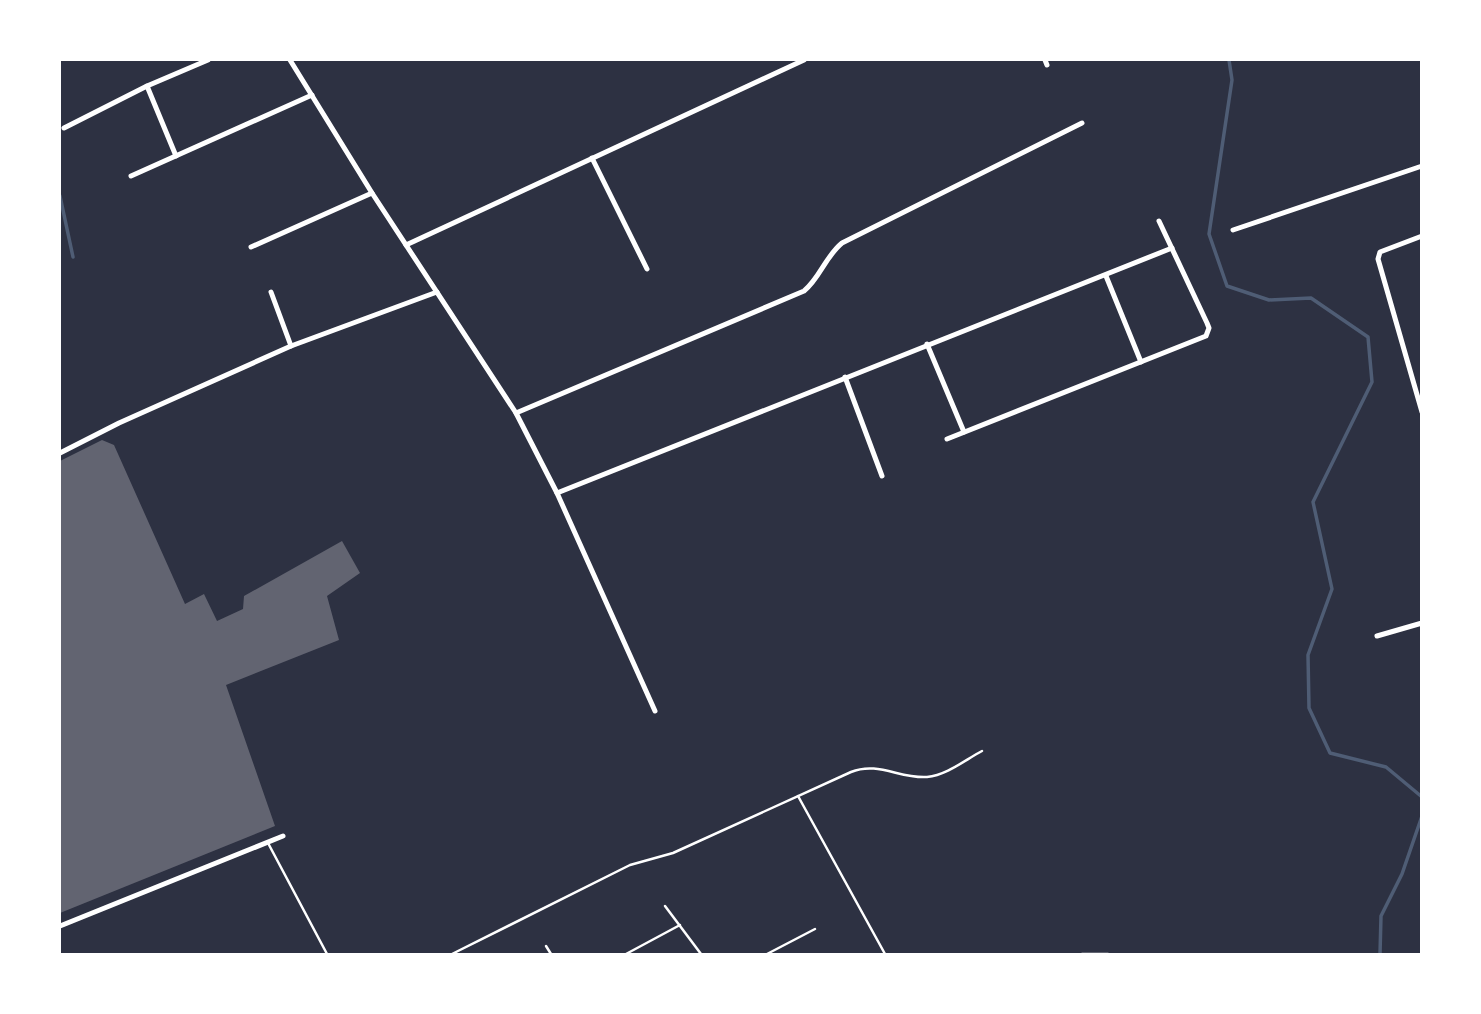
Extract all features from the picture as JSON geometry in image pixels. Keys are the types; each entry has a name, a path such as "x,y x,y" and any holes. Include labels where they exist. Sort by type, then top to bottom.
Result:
{"street":[{"path":"64,128 147,86 208,60"},
{"path":"290,60 372,193 516,413 557,493 655,711"},
{"path":"406,245 803,60"},
{"path":"147,86 176,156"},
{"path":"131,176 312,95"},
{"path":"516,413 804,291 829,256 842,243 1082,123"},
{"path":"592,158 647,269"},
{"path":"1233,230 1422,166"},
{"path":"251,247 372,193"},
{"path":"947,439 1202,338 1208,332 1208,323 1159,220"},
{"path":"1422,236 1380,252 1377,259 1422,412"},
{"path":"557,493 1172,248"},
{"path":"1106,276 1141,362"},
{"path":"271,292 291,346"},
{"path":"60,453 119,423 291,346 436,292"},
{"path":"927,344 964,432"},
{"path":"845,377 882,476"},
{"path":"1377,636 1422,623"},
{"path":"60,926 283,836"}],"lane":[{"path":"452,954 630,865 673,853 866,768 881,768 910,776 930,776 940,774 982,751"},
{"path":"798,796 885,954"},
{"path":"267,841 327,954"},
{"path":"665,906 701,954"},
{"path":"626,954 680,925"},
{"path":"767,954 815,929"},
{"path":"546,946 551,954"},
{"path":"1082,954 1108,954"}],"building":[{"path":"102,440 114,445 185,604 204,594 217,621 243,609 244,596 342,541 360,573 327,596 339,640 226,685 275,826 60,913 60,461"}],"waterway":[{"path":"1229,60 1232,80 1209,234 1227,286 1269,300 1311,298 1368,337 1372,382 1313,502 1332,589 1308,655 1309,708 1330,753 1386,767 1422,797"},
{"path":"60,196 73,257"},
{"path":"1380,954 1381,916 1402,874 1422,816"}]}
